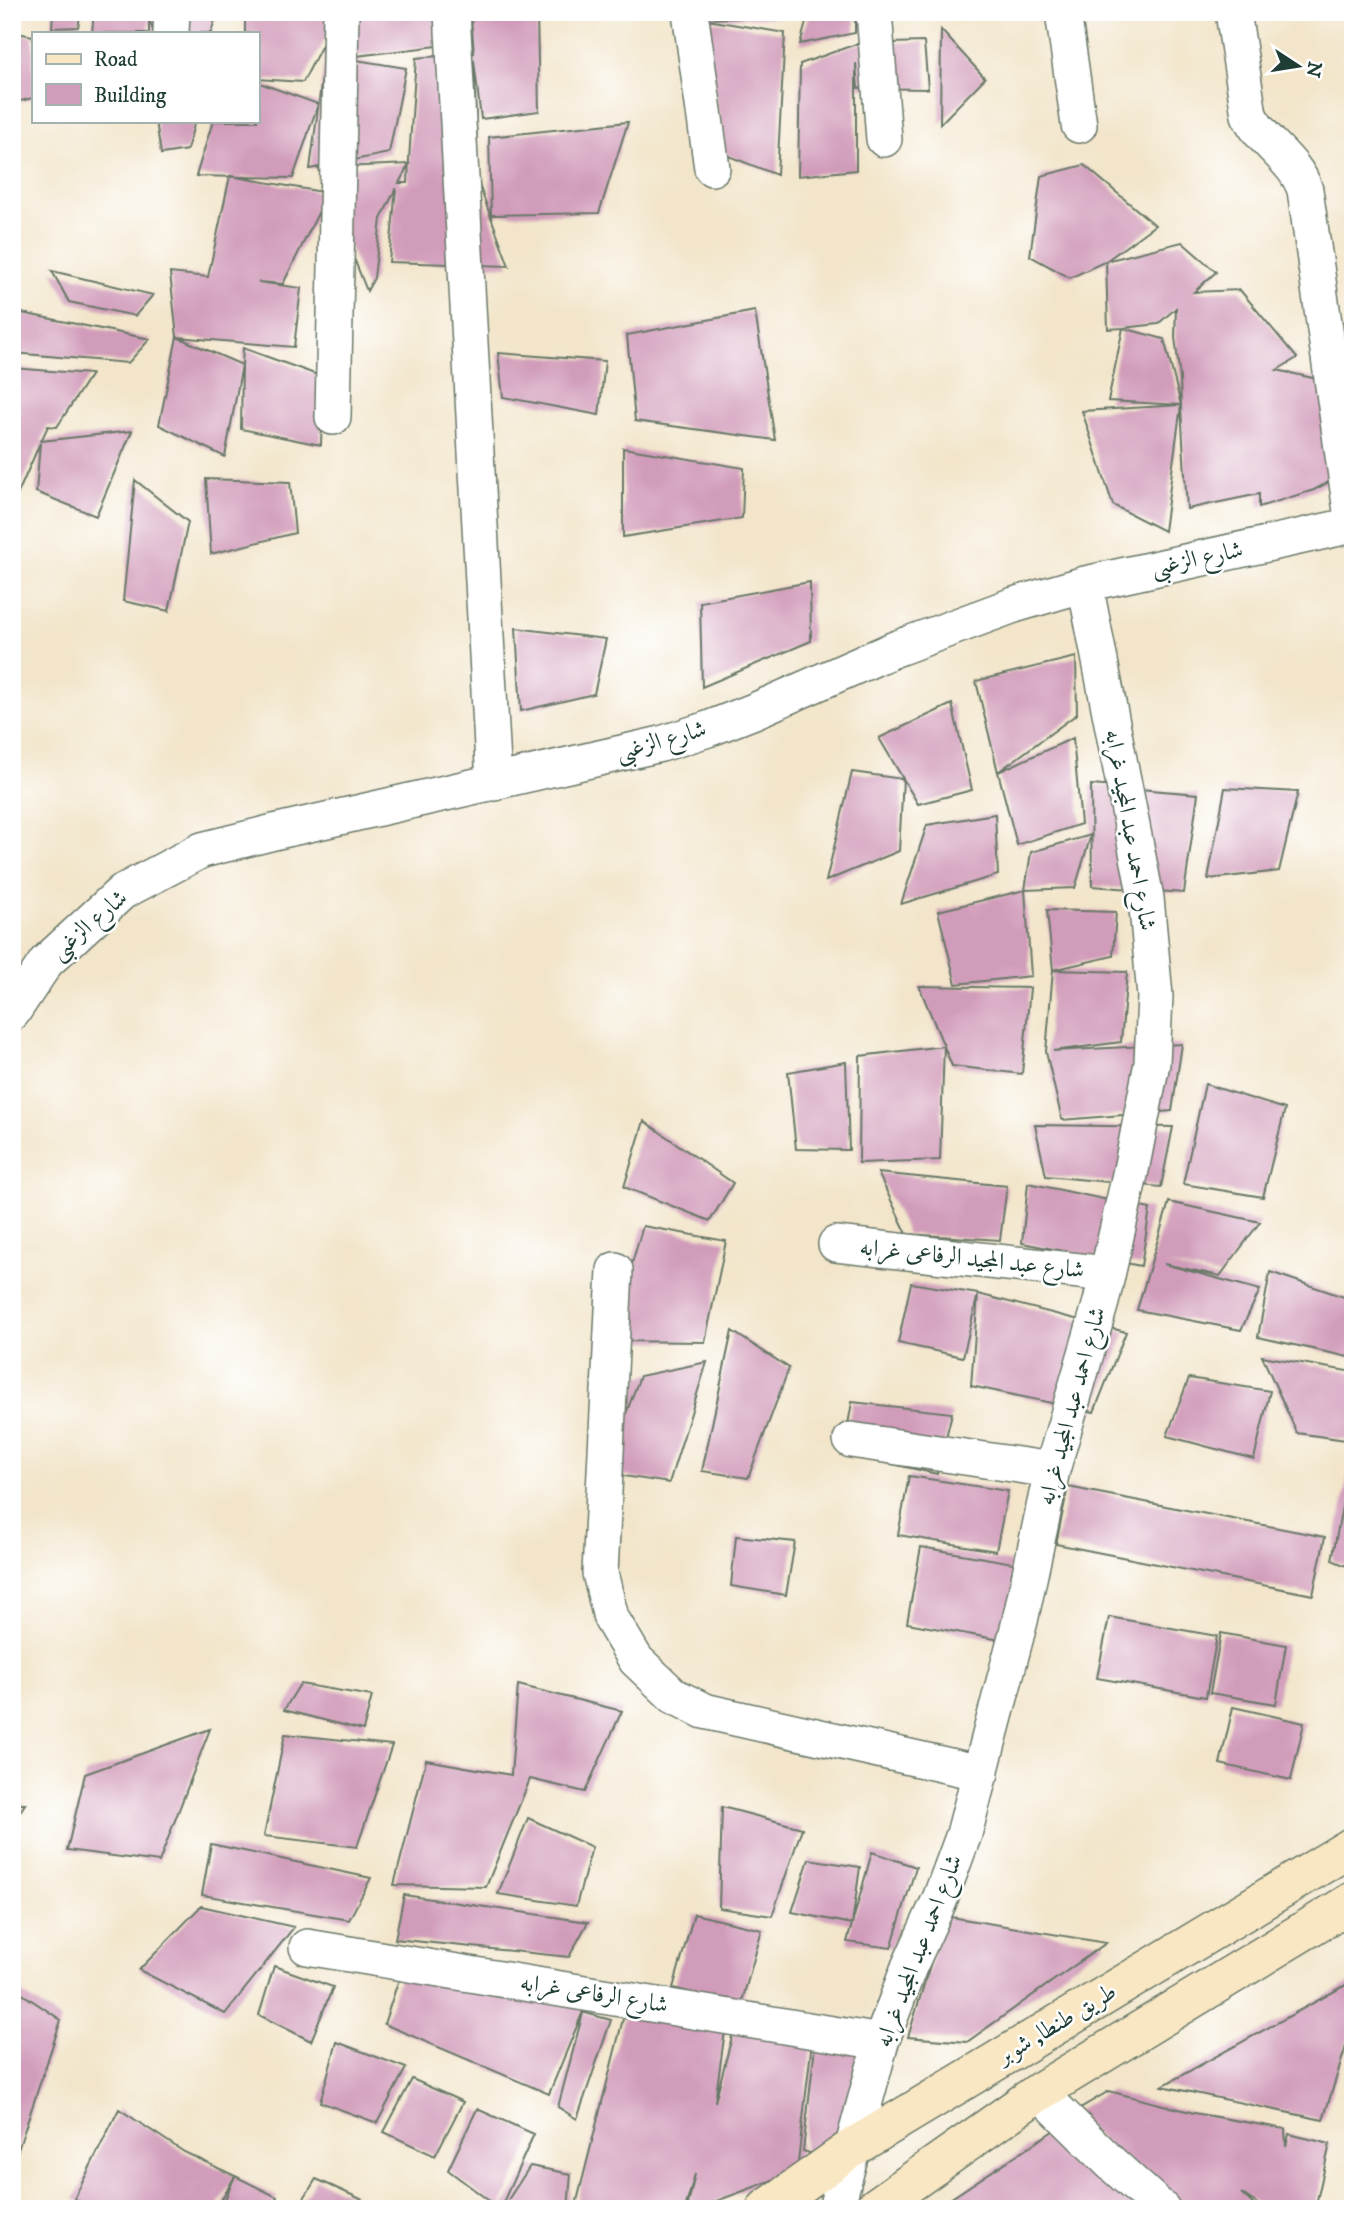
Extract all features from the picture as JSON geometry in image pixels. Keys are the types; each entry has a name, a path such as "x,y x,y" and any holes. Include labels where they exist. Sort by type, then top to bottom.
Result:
{"street":[{"path":"333,417 341,12"},
{"path":"452,12 494,783"},
{"path":"690,12 712,168"},
{"path":"874,12 884,138"},
{"path":"1063,12 1079,125"},
{"path":"1233,12 1250,115 1258,129 1295,170 1305,190 1353,525"},
{"name":"شارع الزغبى","path":"12,1013 46,962 122,892 202,850 661,744 709,729 895,649 1014,605 1085,584 1353,525"},
{"name":"شارع احمد عبد المجيد غرابه","path":"836,2209 881,2042 909,1967 940,1899 964,1834 981,1773 1020,1621 1052,1470 1107,1274 1152,1063 1155,996 1146,898 1085,584"},
{"name":"شارع عبد المجيد الرفاعى غرابه","path":"836,1244 1107,1274"},
{"path":"615,1270 600,1573 611,1618 636,1660 674,1696 704,1711 981,1773"},
{"path":"851,1440 1052,1470"},
{"name":"طريق طنطا, شوبر","path":"766,2209 852,2148 1353,1846"},
{"name":"طريق طنطا, شوبر","path":"873,2209 1039,2092 1353,1901"},
{"name":"شارع الرفاعى غرابه","path":"307,1947 881,2042"},
{"path":"1039,2092 1162,2209"}],"building":[{"path":"53,12 81,12 78,27 52,28"},
{"path":"94,12 139,12 149,19 149,32 92,32"},
{"path":"180,12 217,12 211,32 154,32 149,19"},
{"path":"245,12 339,12 303,82 259,79 259,32 245,32"},
{"path":"346,12 449,12 454,44 340,58"},
{"path":"506,12 537,12 539,111 481,119 474,60 478,182 509,266 389,262 396,188 381,219 374,278 367,291 318,168 409,164 416,58 474,53 471,17","holes":["409,164 408,183 399,183"]},
{"path":"701,12 779,12 782,17 701,19"},
{"path":"809,12 855,12 855,33 800,44"},
{"path":"701,19 785,33 777,175 726,155"},
{"path":"941,30 985,78 940,124"},
{"path":"12,32 32,36 32,98 12,103"},
{"path":"924,42 928,89 858,88 856,63 856,170 798,176 800,64 856,44"},
{"path":"325,55 406,68 389,153 310,169"},
{"path":"259,83 318,104 293,178 196,176 213,122 259,122"},
{"path":"156,122 195,122 187,150 161,154"},
{"path":"628,122 599,213 491,215 489,137"},
{"path":"1084,165 1155,225 1106,261 1070,278 1030,256 1041,176"},
{"path":"230,176 328,193 283,284 258,282 301,288 294,347 177,337 170,273 208,277"},
{"path":"1182,242 1216,272 1194,292 1240,290 1297,358 1277,370 1344,385 1353,392 1353,469 1314,490 1259,507 1259,494 1187,509 1180,378 1175,337 1176,308 1158,324 1108,329 1106,261"},
{"path":"52,271 153,295 135,316 69,302"},
{"path":"12,311 150,339 128,363 14,353"},
{"path":"755,311 775,440 635,421 627,335"},
{"path":"1123,328 1164,339 1181,405 1108,401"},
{"path":"177,337 242,365 225,457 159,425"},
{"path":"243,348 323,377 321,445 241,429"},
{"path":"498,353 605,361 599,415 503,397"},
{"path":"12,368 91,374 57,427 48,426 41,441 132,431 96,516 36,492 40,443 12,507"},
{"path":"1181,405 1164,531 1113,505 1082,411"},
{"path":"623,448 744,468 742,518 623,537"},
{"path":"206,479 290,482 295,533 211,554"},
{"path":"135,480 188,522 169,611 123,601"},
{"path":"810,582 811,641 702,687 700,602"},
{"path":"516,628 606,639 594,694 521,711"},
{"path":"1076,657 1077,714 998,772 976,681"},
{"path":"952,704 972,790 918,804 879,738"},
{"path":"1073,738 1081,824 1017,845 998,772"},
{"path":"852,772 903,779 899,851 826,881"},
{"path":"1091,785 1198,794 1184,893 1092,886"},
{"path":"1225,788 1298,792 1279,871 1208,879"},
{"path":"995,814 998,875 901,904 927,825"},
{"path":"1091,835 1075,888 1025,890 1031,852"},
{"path":"1025,890 1031,976 956,984 938,911"},
{"path":"1047,910 1116,912 1113,956 1053,970"},
{"path":"1053,970 1127,972 1121,1042 1053,1051 1182,1044 1172,1111 1062,1120 1046,1052"},
{"path":"919,986 1030,988 1022,1074 952,1066"},
{"path":"944,1046 940,1160 859,1163 860,1056"},
{"path":"846,1062 849,1150 796,1149 788,1072"},
{"path":"1205,1084 1285,1109 1263,1197 1183,1184"},
{"path":"644,1121 733,1183 710,1221 624,1187"},
{"path":"1035,1125 1173,1127 1161,1187 1046,1176"},
{"path":"878,1173 1007,1186 1000,1240 907,1234"},
{"path":"1028,1183 1150,1209 1141,1266 1022,1243"},
{"path":"1169,1202 1260,1222 1220,1276 1164,1264 1260,1290 1241,1330 1137,1310"},
{"path":"643,1226 726,1241 705,1342 609,1341"},
{"path":"1270,1272 1353,1300 1353,1358 1258,1337"},
{"path":"911,1283 978,1294 963,1357 898,1343"},
{"path":"978,1294 1126,1332 1094,1412 971,1386"},
{"path":"732,1331 789,1368 748,1478 702,1471"},
{"path":"1262,1356 1353,1372 1353,1441 1297,1433"},
{"path":"707,1362 669,1483 604,1473 640,1376"},
{"path":"1189,1378 1270,1391 1254,1459 1167,1436"},
{"path":"852,1402 952,1413 937,1474 843,1453"},
{"path":"1348,1475 1353,1476 1353,1569 1332,1560"},
{"path":"909,1476 1008,1491 996,1551 898,1535"},
{"path":"1068,1487 1325,1537 1313,1595 1056,1544"},
{"path":"736,1536 795,1542 786,1595 731,1586"},
{"path":"921,1547 1019,1564 1006,1641 907,1623"},
{"path":"1109,1617 1217,1636 1206,1697 1097,1678"},
{"path":"1221,1633 1286,1645 1276,1704 1210,1693"},
{"path":"300,1684 372,1696 363,1730 284,1710"},
{"path":"518,1685 622,1711 585,1792 530,1779 486,1887 394,1885 426,1760 511,1775"},
{"path":"1233,1707 1304,1723 1291,1780 1220,1764"},
{"path":"210,1729 159,1862 67,1850 85,1774"},
{"path":"285,1734 392,1745 357,1847 264,1836"},
{"path":"12,1804 25,1804 12,1824"},
{"path":"722,1807 802,1828 772,1916 719,1908"},
{"path":"528,1818 592,1847 576,1906 498,1894"},
{"path":"211,1844 371,1878 349,1920 202,1895"},
{"path":"872,1852 916,1867 891,1948 847,1942"},
{"path":"809,1859 860,1867 852,1924 792,1912"},
{"path":"404,1895 588,1922 569,1957 395,1939"},
{"path":"201,1906 294,1927 225,2014 139,1970"},
{"path":"694,1914 762,1930 741,2005 673,1988"},
{"path":"945,1916 1106,1943 967,2042 908,2037"},
{"path":"274,1966 333,1987 311,2041 259,2015"},
{"path":"401,1973 584,2009 549,2094 384,2024"},
{"path":"1353,1981 1353,2024 1323,2120 1162,2086"},
{"path":"12,1987 61,2020 13,2165 12,2164"},
{"path":"584,2009 585,2013 611,2020 577,2119 558,2107"},
{"path":"625,2011 726,2024 715,2102 735,2025 812,2041 797,2171 695,2209 687,2209 695,2174 685,2209 575,2209"},
{"path":"337,2042 406,2068 377,2123 320,2102"},
{"path":"815,2046 872,2056 843,2163 803,2151"},
{"path":"412,2079 463,2102 435,2156 384,2132"},
{"path":"1109,2091 1194,2113 1285,2129 1286,2147 1289,2134 1330,2144 1315,2209 1265,2209 1241,2193 1258,2209 1177,2209 1072,2113"},
{"path":"119,2109 184,2152 235,2176 216,2209 93,2209 74,2199"},
{"path":"477,2109 534,2134 500,2209 448,2170"},
{"path":"1062,2125 1152,2209 935,2209"},
{"path":"530,2166 571,2174 568,2209 502,2209"},
{"path":"235,2176 277,2197 271,2209 221,2209"},
{"path":"316,2179 383,2209 297,2209"}]}
